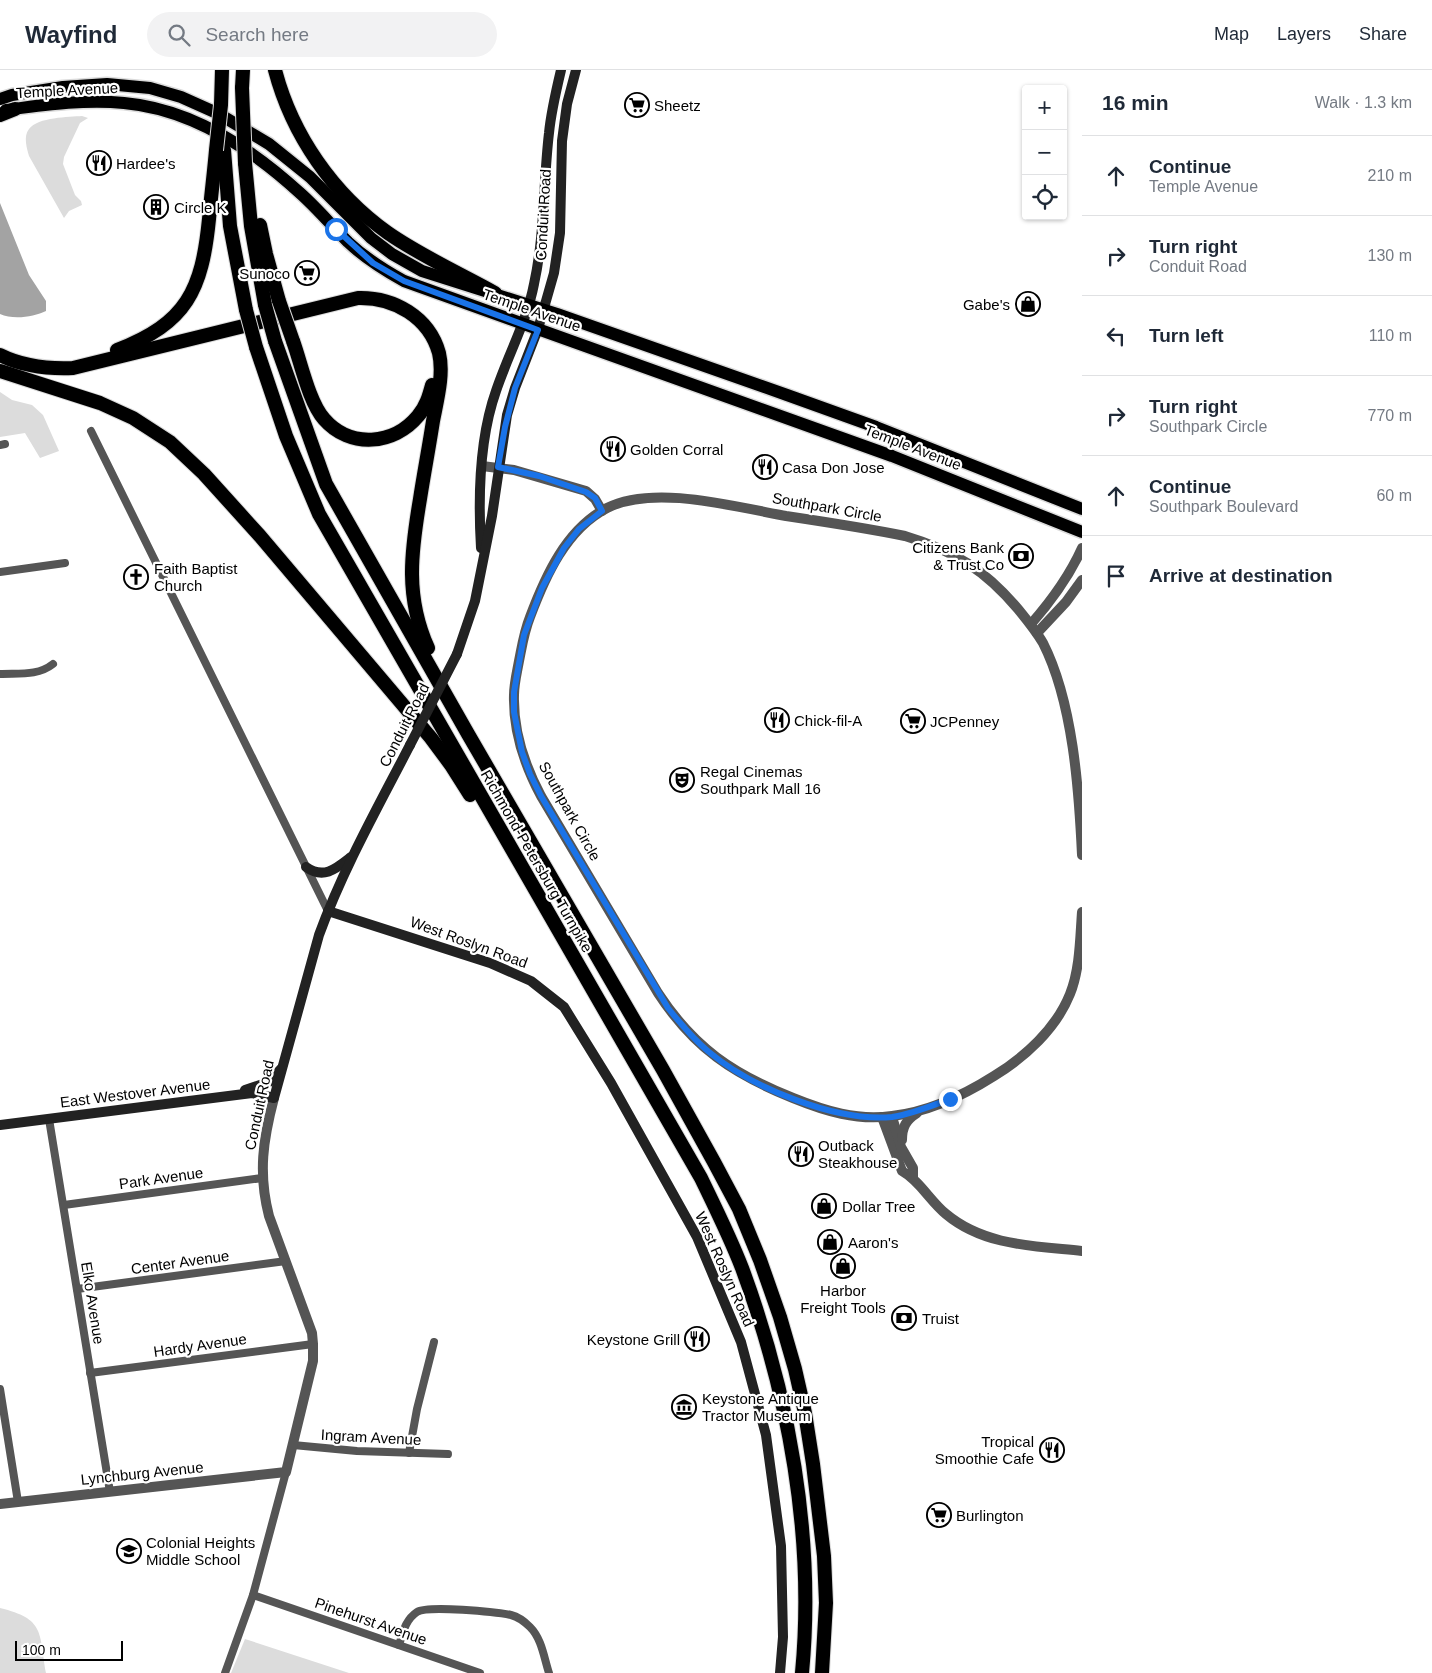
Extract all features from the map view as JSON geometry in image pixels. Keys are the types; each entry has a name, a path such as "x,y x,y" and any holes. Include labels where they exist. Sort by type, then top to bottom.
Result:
{"highway":[{"name":"Richmond-Petersburg Turnpike","path":"243,70 242,123 247,165 250,226 272,303 275,341 326,484 468,734 663,1070 739,1209 760,1260 780,1317 795,1369 814,1464 820,1514 826,1603 822,1673"},
{"path":"275,70 292,119 313,154 340,190 380,227 407,245 494,293"},
{"name":"Richmond-Petersburg Turnpike","path":"222,72 220,150 230,226 246,310 256,347 286,436 319,514 701,1178 741,1266 772,1360 794,1462 801,1518 806,1602 802,1673"},
{"path":"0,113 15,109"},
{"path":"39,367 81,361 124,347 154,333 178,312 196,284 204,260 220,150"},
{"path":"0,355 17,362 39,367 64,368 82,366 358,298 375,298 391,302 414,315 433,339 439,353 440,368 437,399 414,536 411,573 413,602 420,630 457,701 468,734"},
{"path":"0,366 28,375 51,377 75,374 356,305 374,304 390,309 405,317 418,328 424,338 433,362 432,383 427,402 419,416 411,424 391,436 371,440 349,437 330,426 319,412 293,341 272,303"},
{"path":"0,371 89,398 122,412 158,434 188,458 260,536 431,738 531,884"}],"main road":[{"name":"Conduit Road","path":"482,563 479,518 484,439 498,383 529,304 542,238 550,121 561,70"},
{"name":"Conduit Road","path":"274,1098 319,935 328,911 355,853 457,654 475,601 492,516 505,427 515,388 538,330 554,273 558,246 563,135 568,98 576,70"},
{"name":"Temple Avenue","path":"4,97 81,85 119,84 163,92 195,103 236,124 283,154 310,177 362,230 392,254 433,275 544,309 876,427 1082,509"},
{"name":"Temple Avenue","path":"15,109 84,103 123,103 155,108 196,123 239,145 306,198 349,242 386,271 418,288 892,456 1082,532"},
{"path":"306,867 316,872 328,873 337,869 355,853"},
{"name":"West Roslyn Road","path":"328,911 490,963 531,981 564,1007 610,1083 697,1237 741,1342 766,1435 780,1546 783,1637 780,1673"},
{"path":"227,1096 266,1084 283,1066"},
{"name":"East Westover Avenue","path":"0,1125 252,1093 274,1098"}],"street":[{"path":"91,431 328,911"},
{"path":"482,466 498,467 539,476 586,492 595,498 602,511"},
{"name":"Southpark Circle","path":"922,1110 887,1117 856,1117 820,1109 749,1079 721,1062 704,1048 680,1023 663,1000 534,783 522,752 514,712 514,692 524,635 542,588 564,548 579,529 602,511 614,505 637,500 664,498 689,499 905,536 951,553 982,573 999,587 1034,628 1053,666 1068,722 1078,788 1082,855"},
{"path":"1034,628 1072,570 1082,548"},
{"path":"0,572 65,563"},
{"path":"1034,628 1066,602 1082,580"},
{"path":"0,674 34,673 42,671 53,664"},
{"path":"902,1147 902,1131 911,1117 922,1110 969,1091 997,1074 1018,1059 1047,1031 1063,1010 1075,980 1082,912"},
{"name":"Conduit Road","path":"225,1673 252,1596 286,1472 313,1361 314,1344 312,1333 264,1196 262,1178 264,1141 274,1098"},
{"path":"887,1117 913,1168 912,1177"},
{"path":"887,1117 902,1171 912,1177 933,1202 962,1226 991,1239 1009,1243 1082,1251"},
{"name":"Elko Avenue","path":"50,1119 110,1492"},
{"name":"Park Avenue","path":"64,1205 262,1178"},
{"name":"Center Avenue","path":"77,1289 286,1261"},
{"path":"409,1453 417,1409 434,1342"},
{"name":"Hardy Avenue","path":"90,1373 314,1344"},
{"path":"0,1389 18,1502"},
{"name":"Ingram Avenue","path":"293,1445 316,1449 448,1454"},
{"name":"Lynchburg Avenue","path":"0,1504 286,1472"},
{"name":"Pinehurst Avenue","path":"252,1596 480,1673"},
{"path":"399,1645 406,1624 416,1612 422,1610 437,1608 511,1615 524,1621 537,1635 549,1673"}],"shaded area":[{"path":"82,116 88,118 80,123 64,157 63,164 75,195 82,205 69,211 64,218 29,156 26,135 33,125 39,122 54,118"},
{"path":"0,203 29,275 46,301 46,311 41,313 17,317 0,314"},
{"path":"0,392 12,400 32,405 43,415 59,451 40,458 25,433 0,437"},
{"path":"0,1608 25,1617 37,1629 46,1673 0,1673"},
{"path":"245,1639 349,1673 231,1673"}],"place":[{"name":"Sheetz","path":"637,105"},
{"name":"Hardee's","path":"99,163"},
{"name":"Circle K","path":"156,207"},
{"name":"Sunoco","path":"307,273"},
{"name":"Gabe's","path":"1028,304"},
{"name":"Golden Corral","path":"613,449"},
{"name":"Casa Don Jose","path":"765,467"},
{"name":"Citizens Bank & Trust Co","path":"1021,556"},
{"name":"Faith Baptist Church","path":"136,577"},
{"name":"Chick-fil-A","path":"777,720"},
{"name":"JCPenney","path":"913,721"},
{"name":"Regal Cinemas Southpark Mall 16","path":"682,780"},
{"name":"Outback Steakhouse","path":"801,1154"},
{"name":"Dollar Tree","path":"824,1206"},
{"name":"Aaron's","path":"830,1242"},
{"name":"Harbor Freight Tools","path":"843,1266"},
{"name":"Truist","path":"904,1318"},
{"name":"Keystone Grill","path":"697,1339"},
{"name":"Keystone Antique Tractor Museum","path":"684,1407"},
{"name":"Tropical Smoothie Cafe","path":"1052,1450"},
{"name":"Burlington","path":"939,1515"},
{"name":"Colonial Heights Middle School","path":"129,1551"}],"route":[{"path":"336,229 373,263 404,281 418,288 538,330 515,388 507,415 498,467 539,476 586,492 595,498 602,511 590,519 569,540 542,588 528,622 514,692 514,712 518,734 530,774 541,796 668,1008 694,1038 721,1062 754,1082 824,1110 856,1117 898,1116 922,1110 950,1099"}]}
